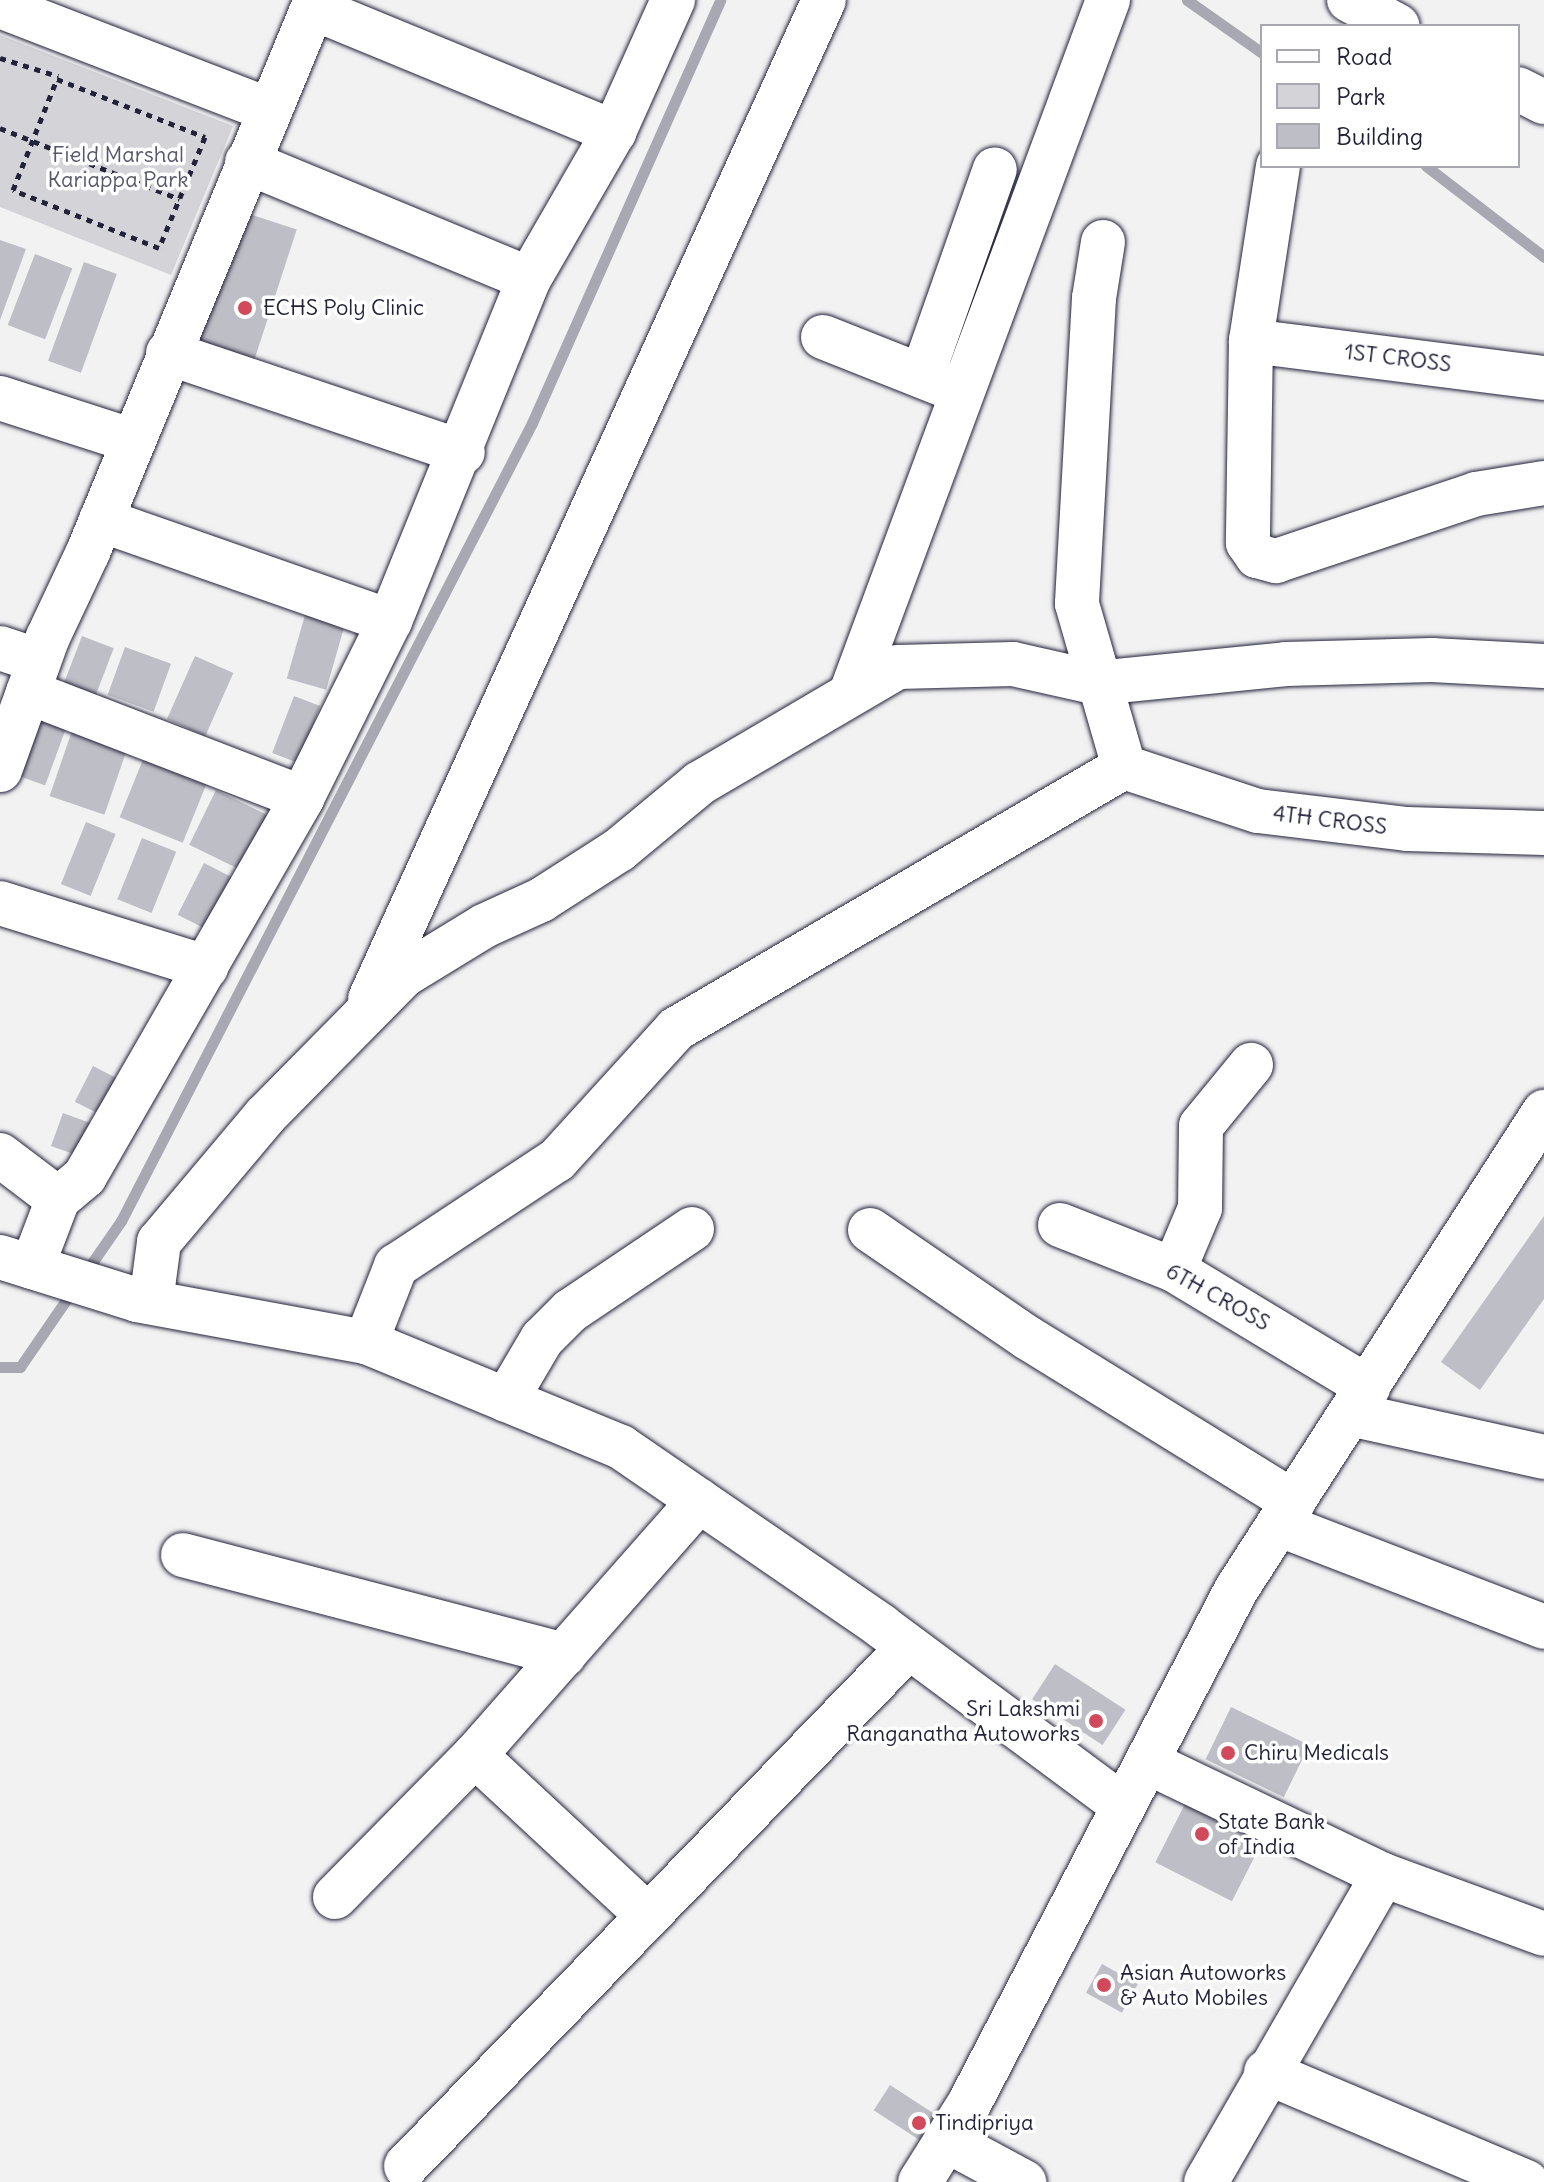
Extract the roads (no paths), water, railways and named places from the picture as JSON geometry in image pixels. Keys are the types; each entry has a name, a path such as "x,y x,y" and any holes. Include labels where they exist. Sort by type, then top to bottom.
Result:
{"street":[{"path":"673,0 614,132 529,279 463,452 390,621 302,798 85,1176 58,1199 25,1265 144,1301 366,1342 621,1447 1121,1804"},
{"path":"362,1016 824,0"},
{"path":"851,693 1108,0"},
{"path":"1349,0 1394,24"},
{"path":"0,770 22,667 101,520 315,4 614,132"},
{"path":"0,6 269,110"},
{"path":"1520,90 1544,102"},
{"path":"247,162 529,279"},
{"path":"1278,168 1251,341 1248,543 1257,556 1276,561 1476,494 1544,483"},
{"path":"922,376 995,169"},
{"path":"366,1342 396,1266 557,1160 676,1029 1124,767 1097,683 1077,604 1094,298 1103,242"},
{"path":"823,337 964,392"},
{"name":"1ST CROSS","path":"1251,341 1544,378"},
{"path":"168,353 463,452"},
{"path":"0,398 133,441"},
{"path":"101,520 390,621"},
{"path":"144,1301 159,1242 265,1116 404,975 484,926 541,900 619,850 700,783 898,667 1013,664 1097,683 1286,664 1432,660 1544,666"},
{"path":"22,667 302,798"},
{"name":"4TH CROSS","path":"1124,767 1258,811 1407,829 1544,833"},
{"path":"0,903 206,967"},
{"path":"1174,1270 1200,1208 1201,1126 1251,1065"},
{"path":"920,2182 946,2140 1236,1590 1544,1112"},
{"path":"0,1155 58,1199"},
{"name":"6TH CROSS","path":"1060,1225 1174,1270 1359,1400 1544,1457"},
{"path":"506,1400 542,1339 570,1311 692,1229"},
{"path":"870,1230 1287,1514 1544,1627"},
{"path":"335,1897 475,1755 699,1501"},
{"path":"183,1555 564,1655"},
{"path":"406,2166 907,1649"},
{"path":"475,1755 647,1915"},
{"path":"1147,1762 1383,1875 1544,1934"},
{"path":"1206,2182 1266,2072 1383,1875"},
{"path":"1266,2072 1527,2182"},
{"path":"946,2140 1024,2182"}],"waterway":[{"path":"85,1273 121,1221 532,423 720,0"},
{"path":"1187,0 1260,52"},
{"path":"1429,168 1544,257"},
{"path":"0,1367 20,1367 73,1290"}],"place":[{"name":"ECHS Poly Clinic","path":"245,308"},
{"name":"Sri Lakshmi Ranganatha Autoworks","path":"1096,1721"},
{"name":"Chiru Medicals","path":"1228,1753"},
{"name":"State Bank of India","path":"1202,1834"},
{"name":"Asian Autoworks & Auto Mobiles","path":"1104,1985"},
{"name":"Tindipriya","path":"919,2123"}],"park label":[{"name":"Field Marshal Kariappa Park","path":"118,166"}]}
